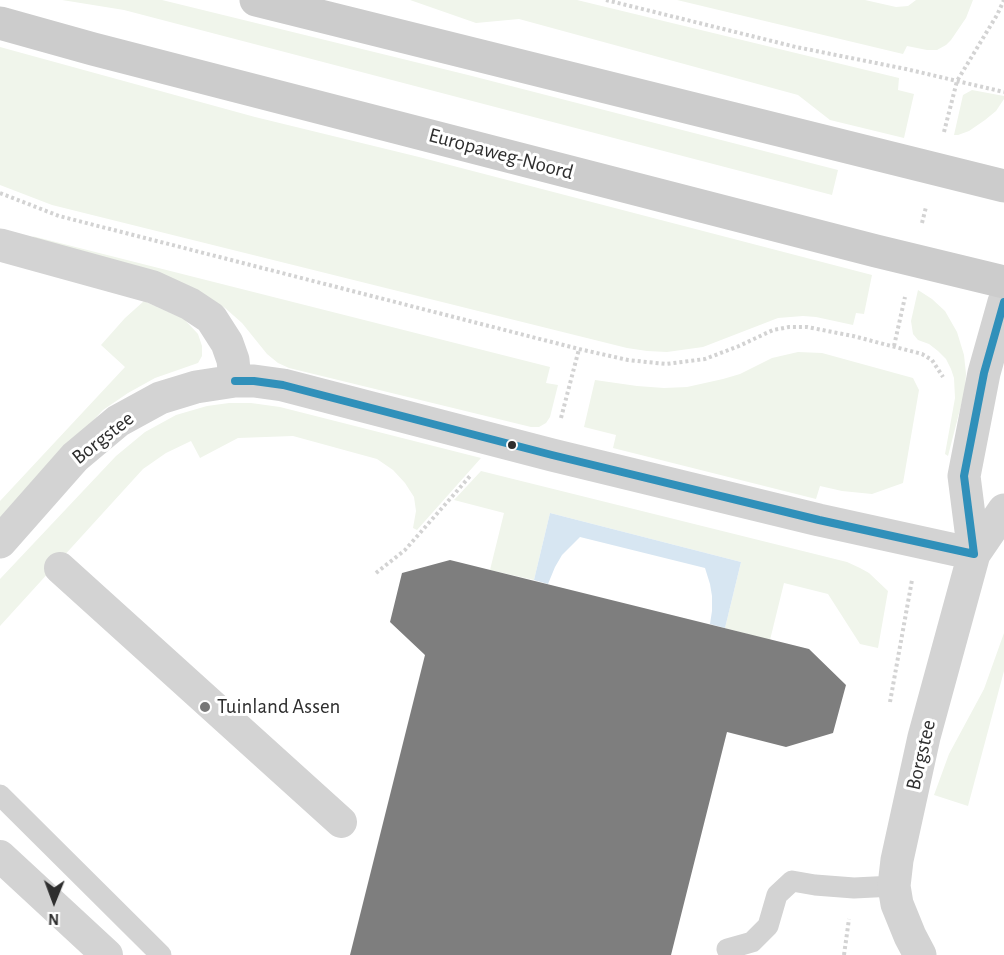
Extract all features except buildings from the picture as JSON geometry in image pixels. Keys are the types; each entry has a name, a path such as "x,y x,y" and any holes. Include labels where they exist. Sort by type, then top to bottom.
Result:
{"main road":[{"path":"256,0 1004,186"},
{"name":"Europaweg-Noord","path":"0,23 104,52 913,261 1004,282"}],"street":[{"path":"0,244 153,287 190,304 211,318 227,343 233,360 235,381"},
{"name":"Borgstee","path":"974,555 964,476 984,373 1004,302"},
{"name":"Borgstee","path":"0,542 75,457 118,421 160,398 196,387 235,381 254,381 283,385 552,455 974,555"},
{"name":"Borgstee","path":"920,955 897,904 894,886 897,860 924,737 974,555 1004,510"},
{"path":"60,568 341,822"},
{"path":"0,855 107,955"}],"lane":[{"path":"0,795 161,955"},
{"path":"727,949 753,942 768,926 777,895 792,881 854,888 894,886"}],"path":[{"path":"606,0 796,46 1004,92"},
{"path":"894,346 934,169 957,81 1004,0"},
{"path":"0,193 59,216 628,360 666,364 705,359 773,330 807,327 922,354 932,360 943,378 944,385"},
{"path":"552,455 579,349"},
{"path":"376,573 405,550 500,441"},
{"path":"889,706 919,543"}],"shaded area":[{"path":"62,0 162,0 468,75 838,170 832,195 124,10"},
{"path":"410,0 577,0 899,78 898,90 914,94 904,138 830,120 798,95 519,19 476,23"},
{"path":"677,0 865,0 896,7 908,6 916,0 973,0 966,18 946,45 937,50 907,46 903,54"},
{"path":"0,47 255,117 419,157 872,275 864,314 856,313 853,325 816,317 778,318 703,347 667,352 647,351 627,348 52,205 0,185"},
{"path":"972,90 1004,96 1004,99 996,111 985,120 969,131 954,135 963,95"},
{"path":"32,236 550,367 546,383 558,385 550,417 539,427 531,427 289,368 267,354 242,323 207,296 50,247"},
{"path":"918,290 945,311 957,332 964,355 965,390 948,456 945,454 955,398 954,378 946,359 913,334 911,321"},
{"path":"144,301 184,319 198,334 202,356 198,363 155,378 103,410 0,519 0,501 125,367 101,345"},
{"path":"798,352 822,353 913,378 919,390 903,483 872,494 820,486 816,499 613,448 616,435 584,427 595,380 637,386 687,387 740,374 772,358"},
{"path":"229,403 280,407 481,458 417,530 413,528 416,511 414,497 393,470 377,459 293,436 238,438 200,458 191,441 166,453 143,469 0,626 0,579 116,456 145,432 176,415 207,406"},
{"path":"481,471 847,562 869,573 888,591 878,648 860,644 828,594 784,583 770,640 725,628 741,562 550,513 534,580 490,570 504,513 454,500"},
{"path":"550,513 741,562 725,628 710,624 712,596 705,568 580,537 562,555 548,584 534,580"},
{"path":"1004,633 1004,671 968,806 934,795 949,754 984,689"}],"transit line":[{"path":"974,554 964,476 984,373 1004,302"},
{"path":"235,381 283,385 552,455 819,520 974,554"}],"place":[{"name":"Tuinland Assen","path":"205,707"}]}
